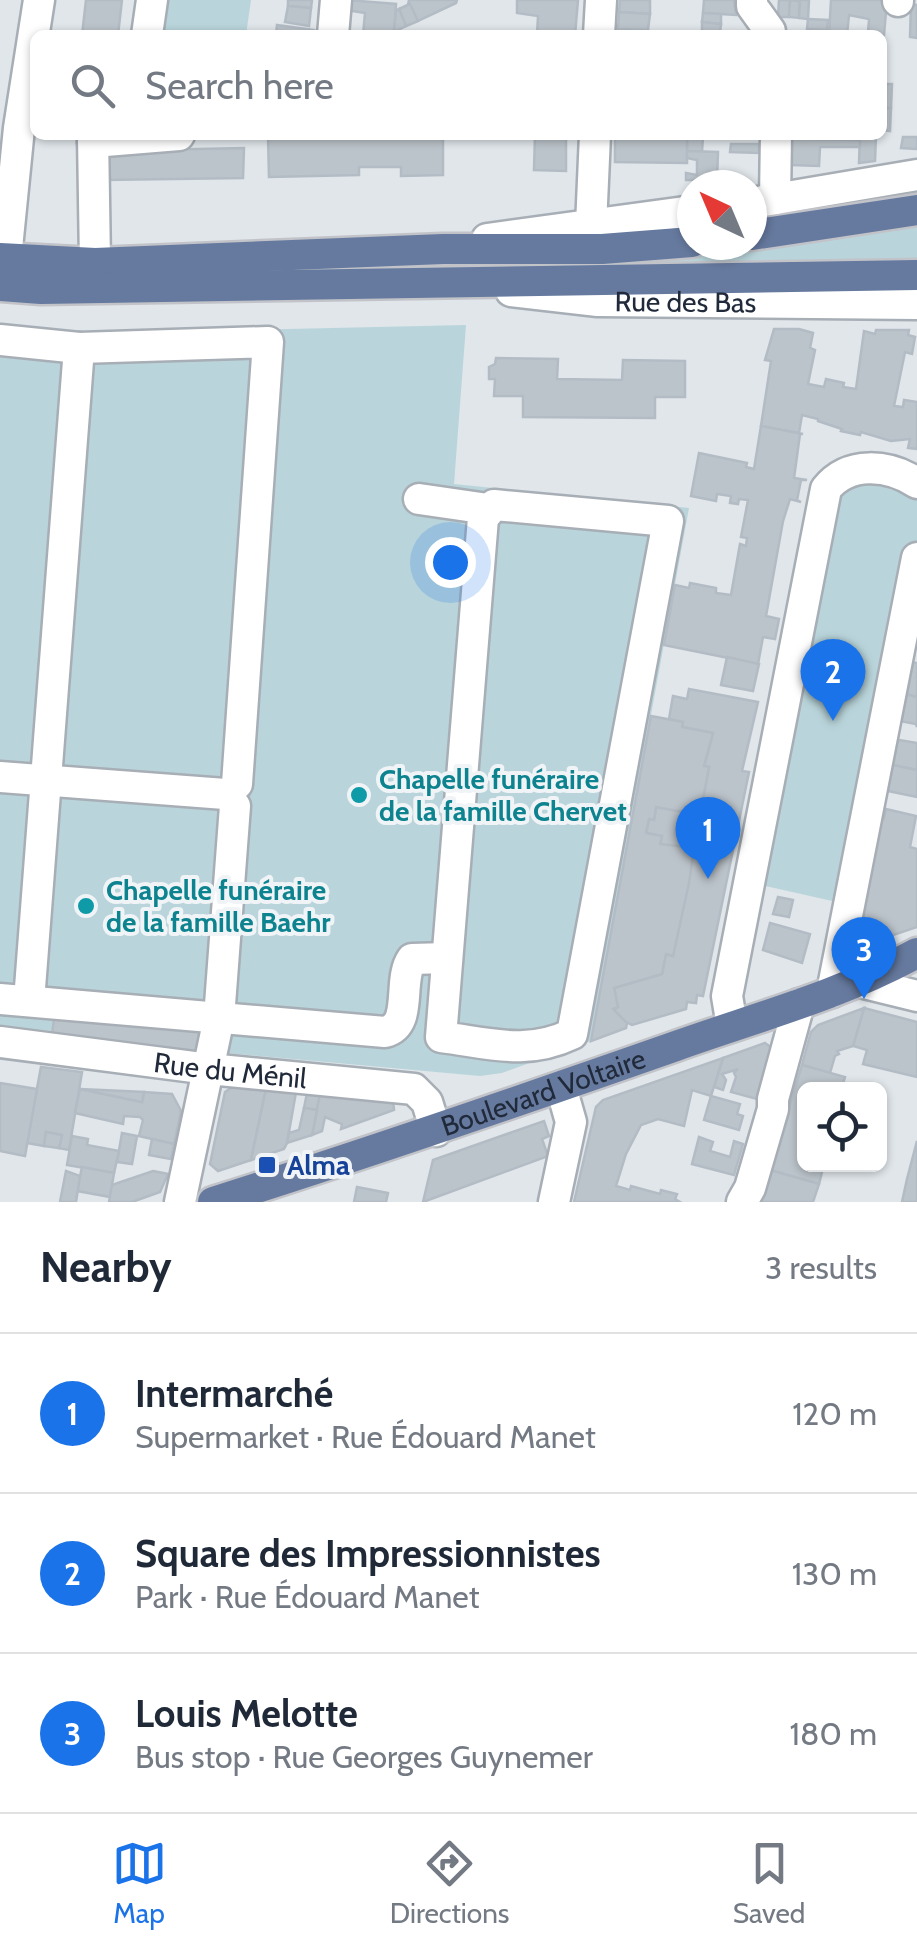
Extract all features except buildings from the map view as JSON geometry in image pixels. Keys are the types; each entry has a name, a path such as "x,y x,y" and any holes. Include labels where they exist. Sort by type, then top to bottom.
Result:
{"main road":[{"path":"767,233 917,210"},
{"name":"Rue des Bas","path":"9,270 443,249 602,249 677,243"},
{"name":"Rue des Bas","path":"9,270 452,285 917,275"},
{"name":"Boulevard Voltaire","path":"213,1202 436,1132 799,1004 855,983 917,952"},
{"name":"Boulevard Voltaire","path":"855,983 917,973"}],"street":[{"path":"36,30 39,0"},
{"path":"147,30 152,0"},
{"path":"333,30 336,0"},
{"path":"599,30 601,0"},
{"path":"752,0 769,30"},
{"path":"9,270 30,90"},
{"path":"93,140 95,263"},
{"path":"591,226 595,140"},
{"path":"767,185 775,140"},
{"path":"767,200 917,175"},
{"name":"Rue des Bas","path":"443,249 499,237 677,214"},
{"name":"Rue des Bas","path":"452,285 598,301 917,304"},
{"path":"0,340 79,348 268,342 218,1018 180,1202"},
{"path":"79,348 46,781 14,1000 391,1031 400,1022 408,964 418,956 447,958"},
{"path":"732,1026 730,980 826,489 850,469 901,474 917,483"},
{"path":"418,499 488,509"},
{"path":"494,505 668,522 572,1034 531,1048 441,1037 447,958 482,518 494,505"},
{"path":"917,558 855,983 917,996"},
{"path":"0,777 232,795"},
{"path":"742,1202 750,1188 774,1109 773,1099 799,1004"},
{"name":"Rue du Ménil","path":"0,1042 209,1069 414,1089 427,1102 436,1132"},
{"path":"554,1202 571,1122 561,1086"}],"shaded area":[{"path":"162,0 251,0 247,30 158,30"},
{"path":"917,220 917,262 589,270 589,257 677,251 677,260 767,260 767,241"},
{"path":"0,324 72,334 466,325 454,484 689,508 591,1041 502,1073 480,1076 103,1042 0,1028"},
{"path":"836,477 917,483 917,558 850,905 748,882"}],"place":[{"name":"Square des Impressionnistes","path":"833,721"},
{"name":"Chapelle funéraire de la famille Chervet","path":"359,795"},
{"name":"Intermarché","path":"708,879"},
{"name":"Chapelle funéraire de la famille Baehr","path":"86,906"},
{"name":"Louis Melotte","path":"864,999"},
{"name":"Alma","path":"267,1165"}]}
